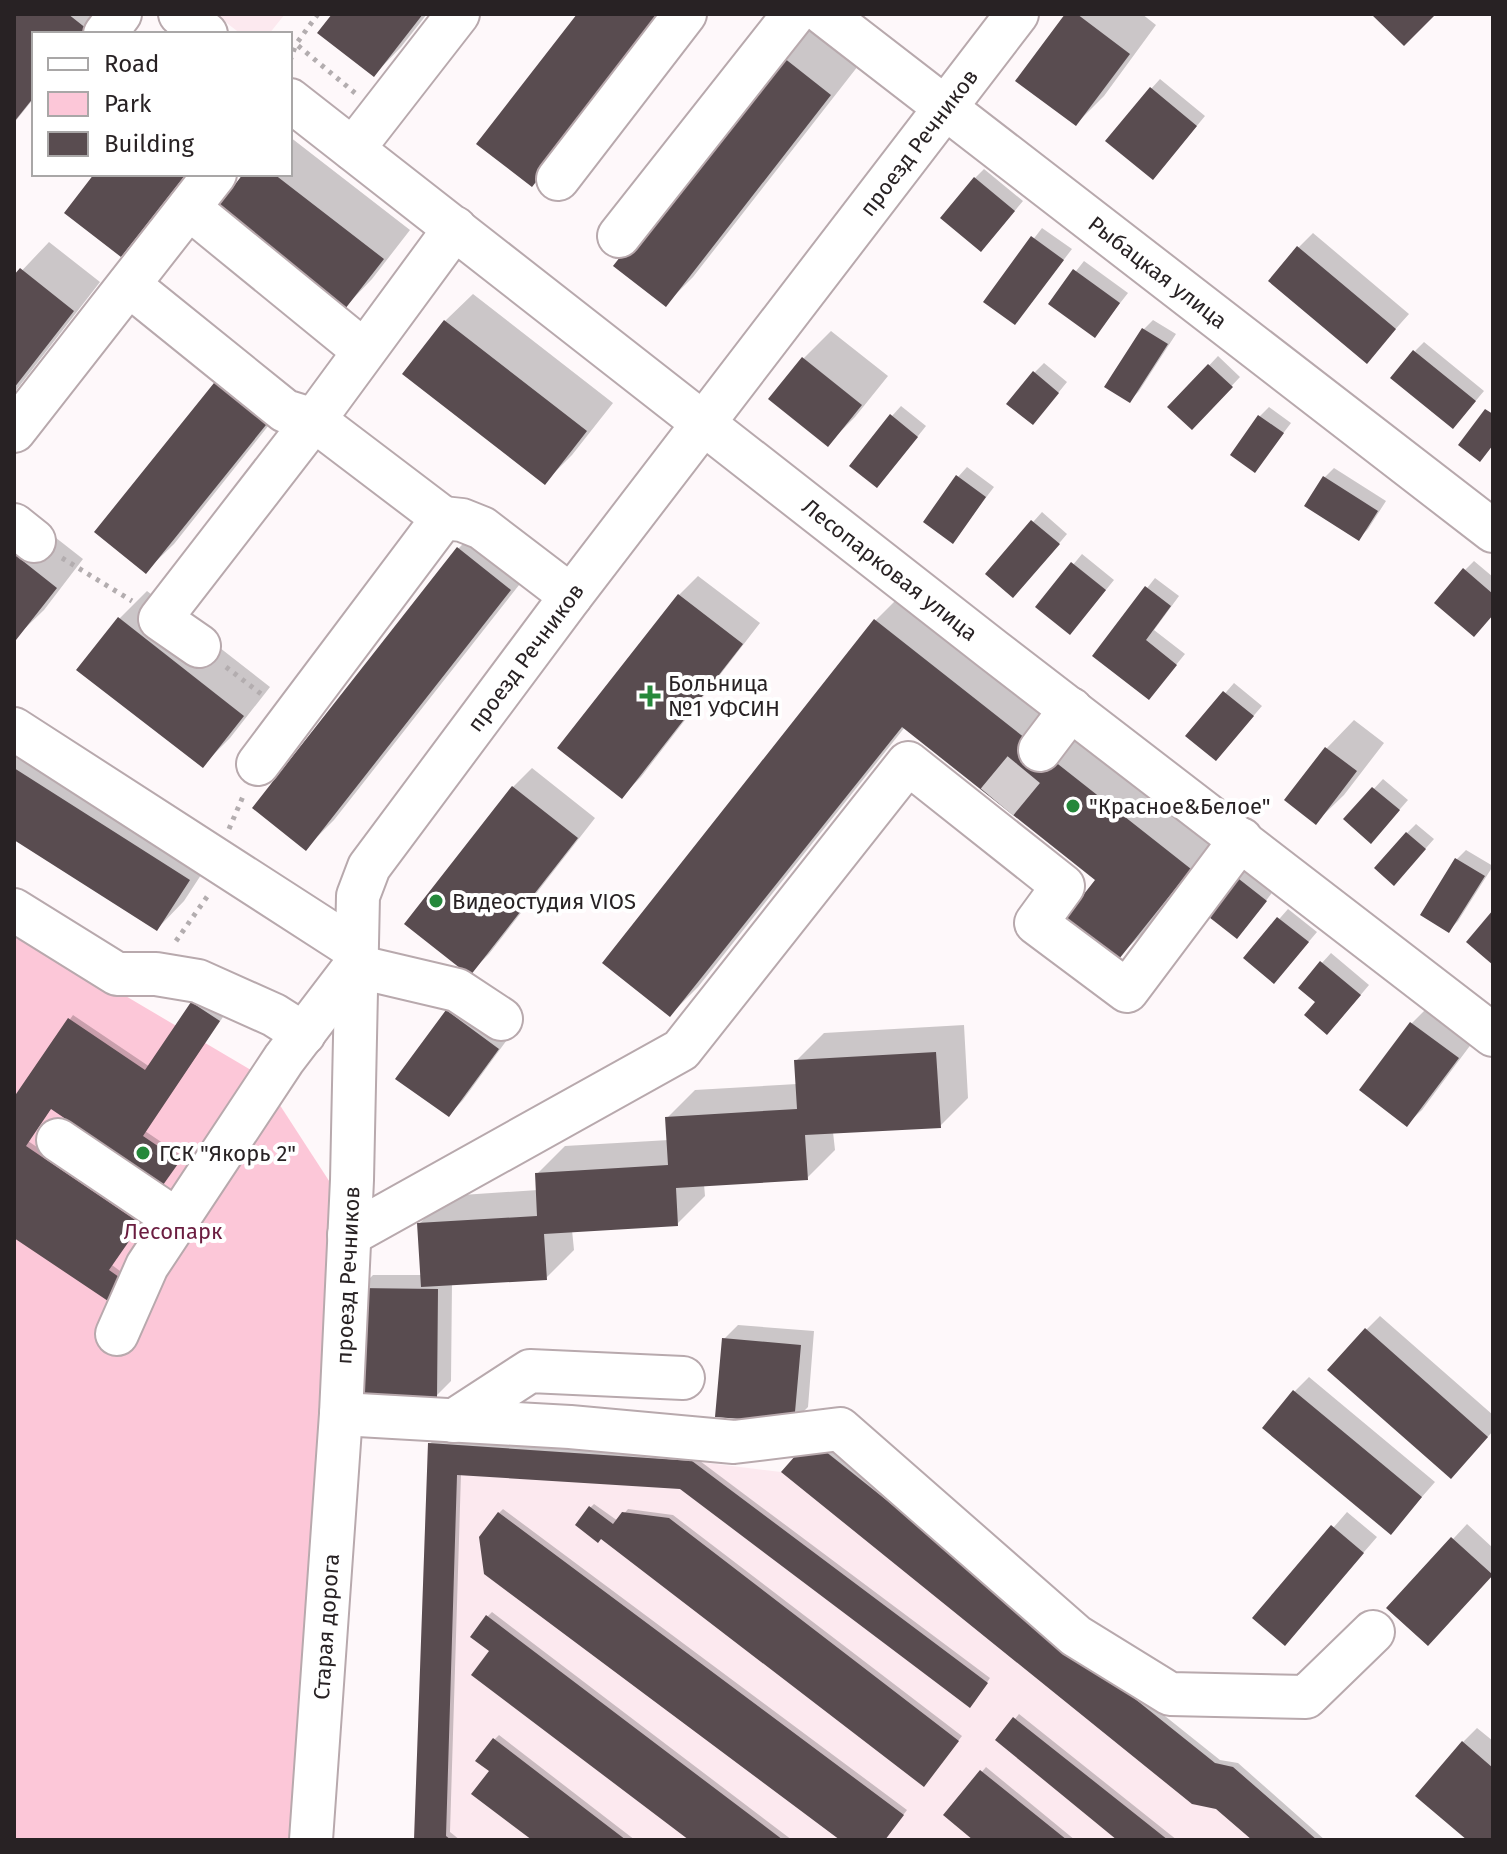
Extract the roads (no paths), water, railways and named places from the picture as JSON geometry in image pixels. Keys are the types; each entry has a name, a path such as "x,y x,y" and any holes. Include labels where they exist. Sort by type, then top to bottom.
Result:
{"street":[{"path":"106,32 120,14"},
{"path":"180,14 203,32"},
{"path":"353,149 458,14"},
{"path":"558,179 685,14"},
{"path":"619,236 794,14"},
{"name":"Рыбацкая улица","path":"824,14 1493,531"},
{"name":"проезд Речников","path":"341,1414 358,896 369,867 571,596 1017,14"},
{"name":"Лесопарковая улица","path":"292,102 1493,1035"},
{"path":"14,431 213,176"},
{"path":"189,208 364,351"},
{"path":"199,646 160,619 314,420 455,228"},
{"path":"129,285 285,411 314,420 443,518 462,520 482,528 571,596"},
{"path":"251,779 443,518"},
{"path":"1040,750 1071,709"},
{"path":"14,729 355,957 457,990 501,1019"},
{"path":"349,1235 681,1050 908,763 989,812 1063,886 1036,923 1127,991 1241,839"},
{"path":"14,910 117,974 156,974 198,981 274,1015 304,1034"},
{"path":"117,1334 147,1266 355,957"},
{"path":"58,1140 178,1221"},
{"path":"453,1421 530,1371 683,1378"},
{"path":"341,1414 570,1427 734,1442 840,1429 1076,1636 1170,1694 1306,1697 1373,1632"},
{"name":"Старая дорога","path":"311,1840 341,1414"}],"tunnel":[{"path":"997,802 1040,750"}],"place":[{"name":"Больница №1 УФСИН","path":"650,696"},
{"name":"\"Красное&Белое\"","path":"1073,806"},
{"name":"Видеостудия VIOS","path":"436,901"},
{"name":"ГСК \"Якорь 2\"","path":"143,1153"}],"park label":[{"name":"Лесопарк","path":"173,1231"}]}
